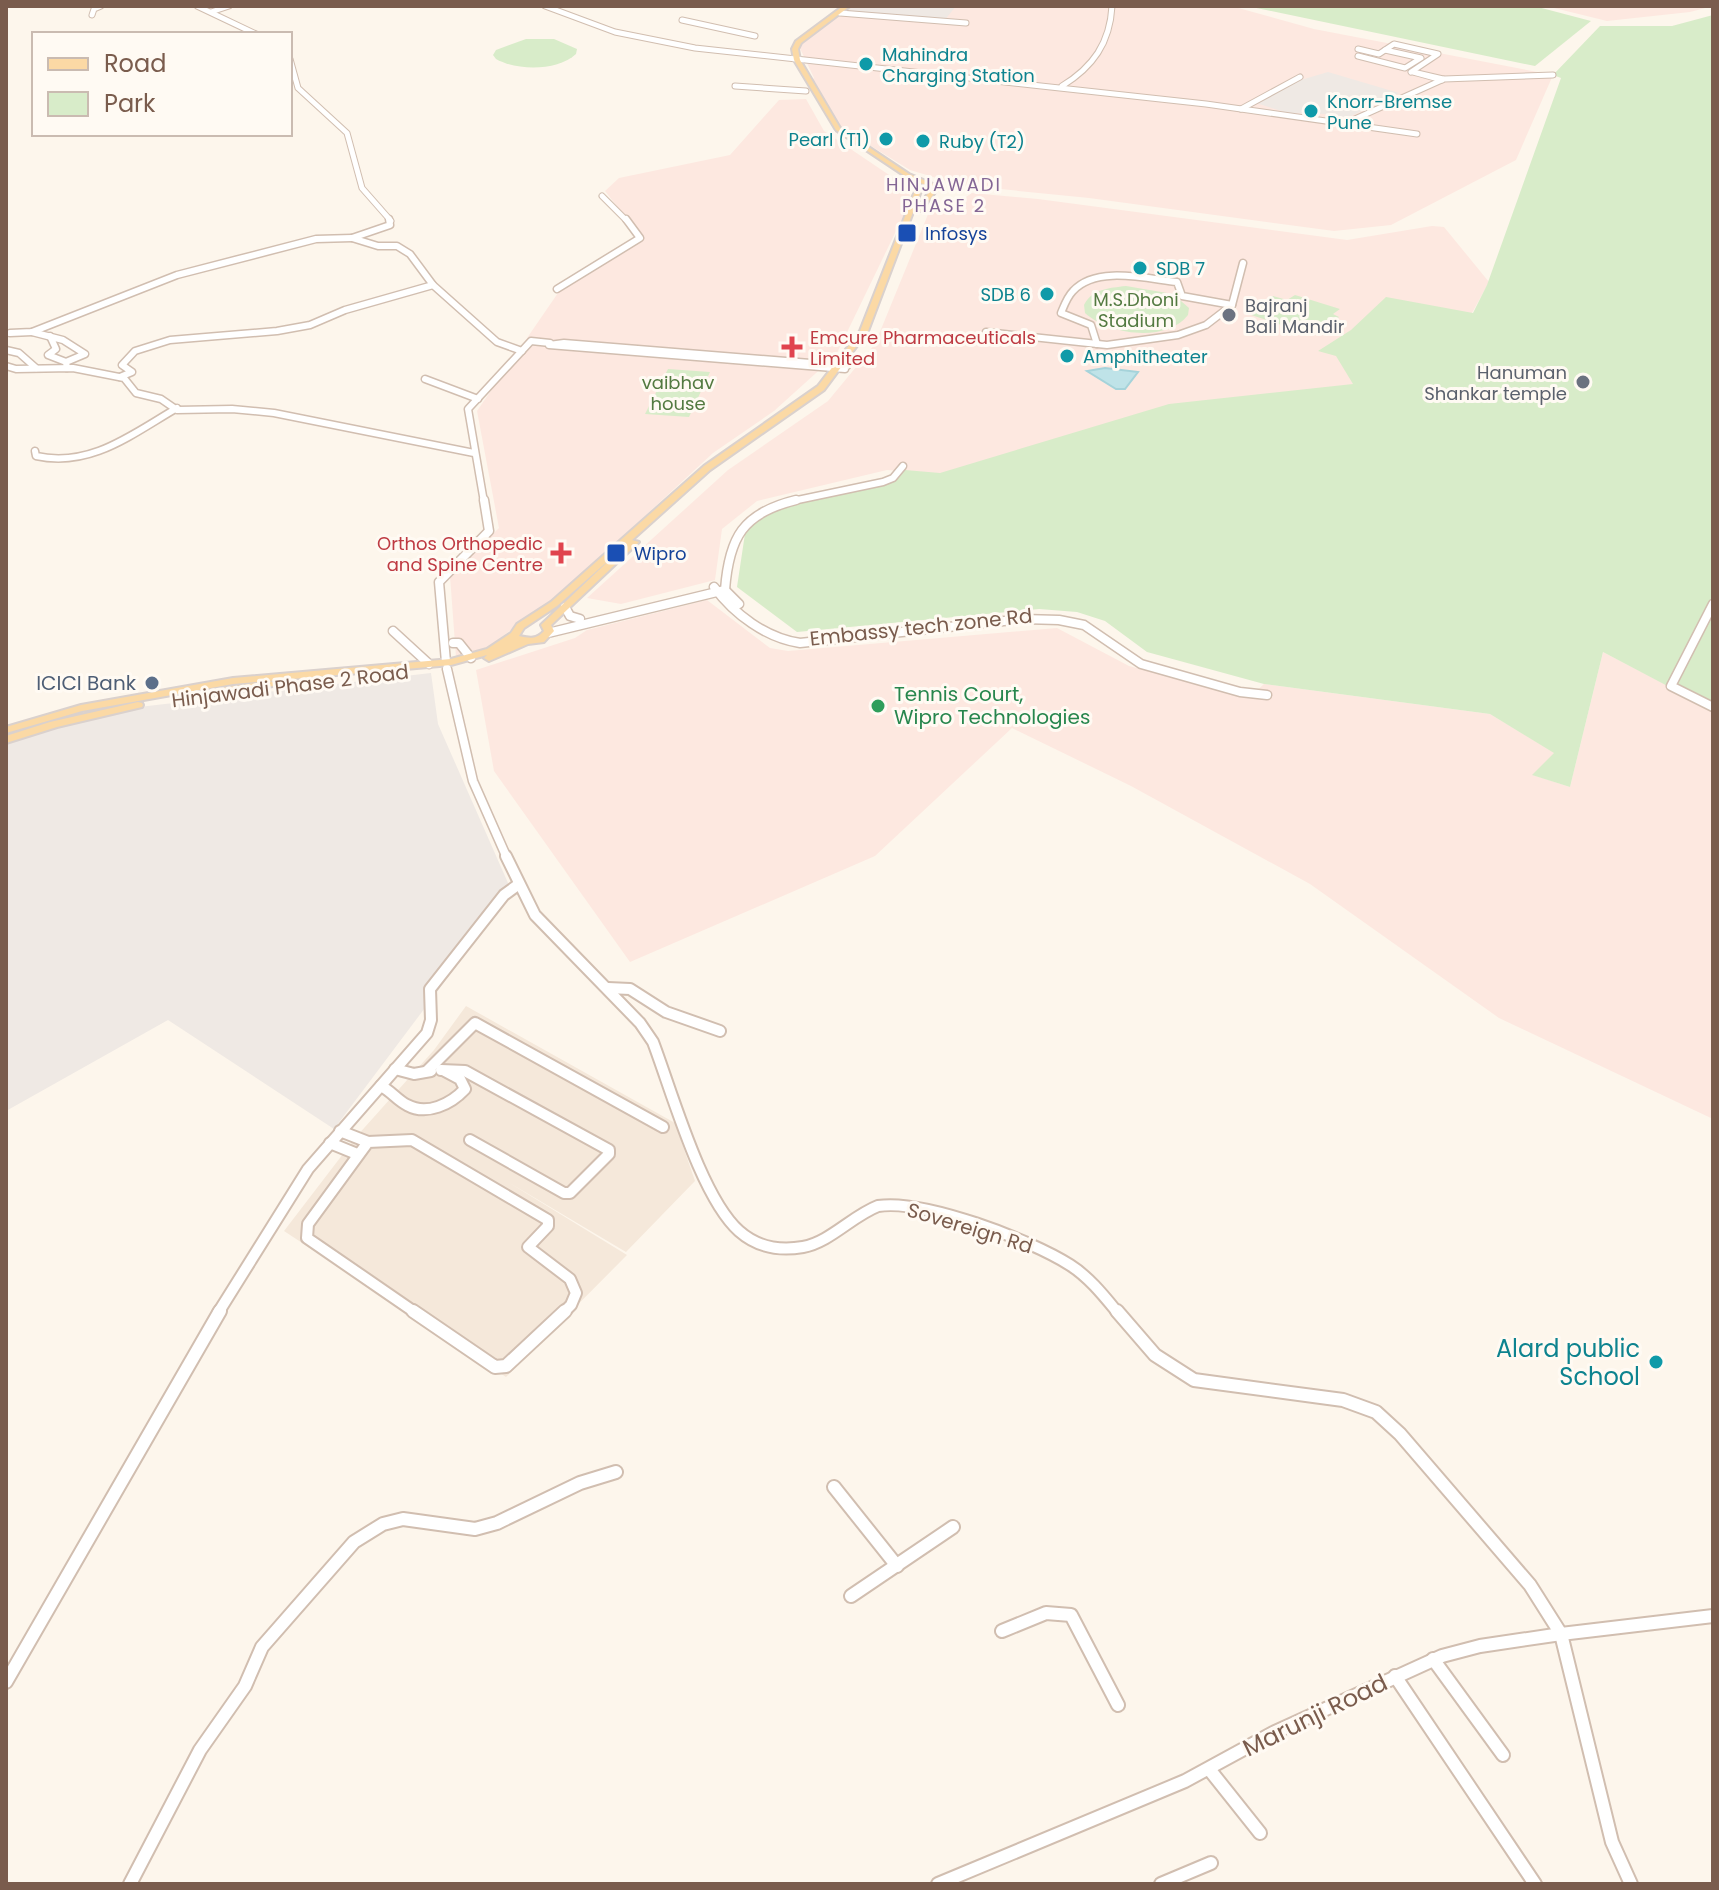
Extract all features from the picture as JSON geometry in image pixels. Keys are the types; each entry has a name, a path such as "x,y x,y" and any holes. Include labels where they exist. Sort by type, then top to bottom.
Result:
{"main road":[{"path":"847,6 837,10 798,42 794,60 806,91 831,125 917,189 928,188"},
{"path":"794,60 831,125 928,188"},
{"path":"527,623 547,628 565,607 704,479 809,405 843,368 864,331 928,188"},
{"path":"903,244 917,189"},
{"path":"527,623 554,604 703,472 803,403 843,368"},
{"name":"Hinjawadi Phase 2 Road","path":"6,730 81,708 233,681 446,665 491,651 527,623"},
{"name":"Hinjawadi Phase 2 Road","path":"6,740 75,719 180,698 492,657 526,641 539,640 547,628"},
{"path":"515,635 526,641"}],"street":[{"path":"92,15 101,6"},
{"path":"197,6 252,32"},
{"path":"211,12 229,6"},
{"path":"545,6 615,30 683,45 794,60 1060,87 1417,134"},
{"path":"1060,87 1097,58 1110,30 1112,6"},
{"path":"837,10 966,23"},
{"path":"682,20 755,36 750,40"},
{"path":"1379,54 1394,44 1438,54 1412,72"},
{"path":"736,52 743,46"},
{"path":"1412,64 1365,49 1380,63 1443,80 1553,75"},
{"path":"1385,50 1429,61"},
{"path":"1380,63 1405,68 1419,59"},
{"path":"32,332 177,275 316,239 352,238 390,225 391,221 362,188 347,133 298,88 292,66"},
{"path":"1241,109 1300,77"},
{"path":"1346,123 1443,80"},
{"path":"735,86 743,83 806,91"},
{"path":"557,289 640,238 618,210 602,196"},
{"path":"352,238 378,246 397,246 410,254 433,285 497,342 522,351"},
{"path":"986,332 1097,344 1148,341 1178,335 1223,315 1232,305 1243,263"},
{"path":"1097,344 1091,325 1061,313 1077,287 1093,282 1109,278 1177,282 1182,296 1232,305"},
{"path":"120,377 132,372 122,365 130,354 181,337 277,331 310,325 345,310 433,285"},
{"path":"7,333 32,332 50,336 85,354 66,365 8,369"},
{"path":"50,336 56,349 48,355 66,365 120,377 136,393 161,399 177,408 274,413 474,453 468,409 531,341 843,368"},
{"path":"6,350 19,353 36,368"},
{"path":"6,358 19,353"},
{"path":"425,379 478,399"},
{"path":"35,451 36,456 50,460 77,461 177,408"},
{"name":"Sovereign Rd","path":"474,453 483,483 489,531 439,582 438,612 446,665 473,781 535,915 608,988 653,1042 715,1204 733,1225 756,1242 784,1250 807,1247 839,1226 885,1204 916,1208 1038,1249 1072,1265 1099,1287 1157,1357 1182,1375 1214,1384 1342,1400 1376,1411 1400,1434 1530,1585 1561,1634 1612,1842 1631,1884"},
{"path":"720,588 738,533 748,520 779,505 883,482 893,478 903,466"},
{"path":"547,628 720,588"},
{"path":"547,628 576,624 720,588"},
{"path":"720,588 771,637 783,642 1023,619 1059,620 1090,628 1116,650 1141,664 1240,692 1264,694"},
{"path":"1713,604 1695,630 1671,686 1713,707"},
{"path":"565,607 570,616 580,619"},
{"path":"393,631 429,664"},
{"path":"453,643 459,643 471,658"},
{"path":"6,1682 231,1291 308,1169 427,1033 431,1020 430,989 504,895 519,884"},
{"path":"608,988 630,989 666,1012 720,1031"},
{"path":"427,1071 475,1023 663,1127"},
{"path":"395,1069 414,1074 441,1070 465,1071 609,1150 609,1154 570,1193 564,1193 470,1140"},
{"path":"381,1086 395,1092 407,1105 424,1109 463,1093 464,1084 441,1070"},
{"path":"340,1131 368,1142 412,1140 548,1220 548,1226 528,1247 570,1279 576,1293 571,1305 511,1364 495,1367 307,1238 308,1224 368,1142"},
{"path":"330,1143 357,1154"},
{"path":"130,1884 200,1750 245,1686 262,1647 354,1542 383,1524 403,1519 459,1529 486,1526 580,1483 616,1472"},
{"path":"834,1487 897,1566"},
{"path":"851,1596 953,1527"},
{"path":"1002,1631 1055,1611 1071,1615 1118,1705"},
{"name":"Marunji Road","path":"938,1884 1209,1769 1273,1733 1433,1659 1480,1646 1713,1616"},
{"path":"1433,1659 1503,1755"},
{"path":"1395,1676 1535,1884"},
{"path":"1209,1769 1260,1833"},
{"path":"1161,1884 1211,1863"}],"shaded area":[{"path":"851,6 1231,6 1314,29 1553,75 1516,160 1391,225 1334,231 1089,198 960,185 910,170 835,124 815,82 811,81 814,78 798,44"},
{"path":"852,6 956,6 944,21 845,12"},
{"path":"1546,6 1713,6 1690,12 1607,21"},
{"path":"1328,72 1399,93 1345,119 1327,114 1288,113 1256,103 1294,82"},
{"path":"806,99 824,131 901,183 912,198 836,355 774,411 713,453 566,589 488,647 456,657 450,576 499,528 477,411 560,290 640,236 605,191 619,178 730,155 779,100"},
{"path":"972,193 1347,240 1432,226 1444,227 1489,282 1461,333 1428,368 942,474 887,470 757,501 722,529 715,580 621,604 587,598 728,470 828,401 875,344 931,207 954,205"},
{"path":"707,600 770,648 788,651 1057,628 1129,666 1249,698 1264,684 1490,714 1555,753 1533,775 1570,787 1603,652 1713,709 1713,1119 1499,1018 1310,884 1131,786 1012,728 875,856 630,962 494,771 476,670 575,638 587,630"},
{"path":"431,673 438,724 512,892 334,1129 168,1020 6,1111 6,742 47,726 139,707"},
{"path":"466,1006 675,1123 695,1181 626,1252 508,1182 627,1255 506,1377 284,1231 356,1137 434,1050"}],"green space":[{"path":"1247,6 1534,6 1591,21 1535,66"},
{"path":"1713,15 1713,710 1603,652 1570,787 1532,775 1554,753 1490,714 1264,684 1147,652 1105,621 1077,612 1039,609 797,632 737,587 746,527 774,509 884,485 905,470 940,473 1169,404 1353,384 1336,356 1318,351 1351,330 1386,297 1473,313 1487,285 1561,78 1553,75 1600,26 1672,26"},
{"path":"526,39 554,39 577,49 576,54 559,64 537,67 515,66 493,55 496,50"},
{"name":"M.S.Dhoni Stadium","path":"1126,286 1173,294 1189,308 1188,315 1166,330 1137,333 1108,327 1085,313 1084,305 1092,296 1102,290"},
{"path":"1295,295 1340,309 1333,314 1339,317 1312,335 1245,313 1273,296 1287,300"},
{"name":"vaibhav house","path":"668,369 710,372 689,417 645,414"}],"water":[{"path":"1105,368 1138,372 1125,389 1116,389 1087,371"}],"place":[{"name":"Mahindra Charging Station","path":"866,64"},
{"name":"Knorr-Bremse Pune","path":"1311,111"},
{"name":"Pearl (T1)","path":"886,139"},
{"name":"Ruby (T2)","path":"923,141"},
{"name":"Infosys","path":"907,233"},
{"name":"SDB 7","path":"1140,268"},
{"name":"SDB 6","path":"1047,294"},
{"name":"Bajranj Bali Mandir","path":"1229,315"},
{"name":"Emcure Pharmaceuticals Limited","path":"792,347"},
{"name":"Amphitheater","path":"1067,356"},
{"name":"Hanuman Shankar temple","path":"1583,382"},
{"name":"Orthos Orthopedic and Spine Centre","path":"561,553"},
{"name":"Wipro","path":"616,553"},
{"name":"ICICI Bank","path":"152,683"},
{"name":"Tennis Court, Wipro Technologies","path":"878,706"},
{"name":"Alard public School","path":"1656,1362"}],"district":[{"name":"HINJAWADI PHASE 2","path":"944,194"}]}
